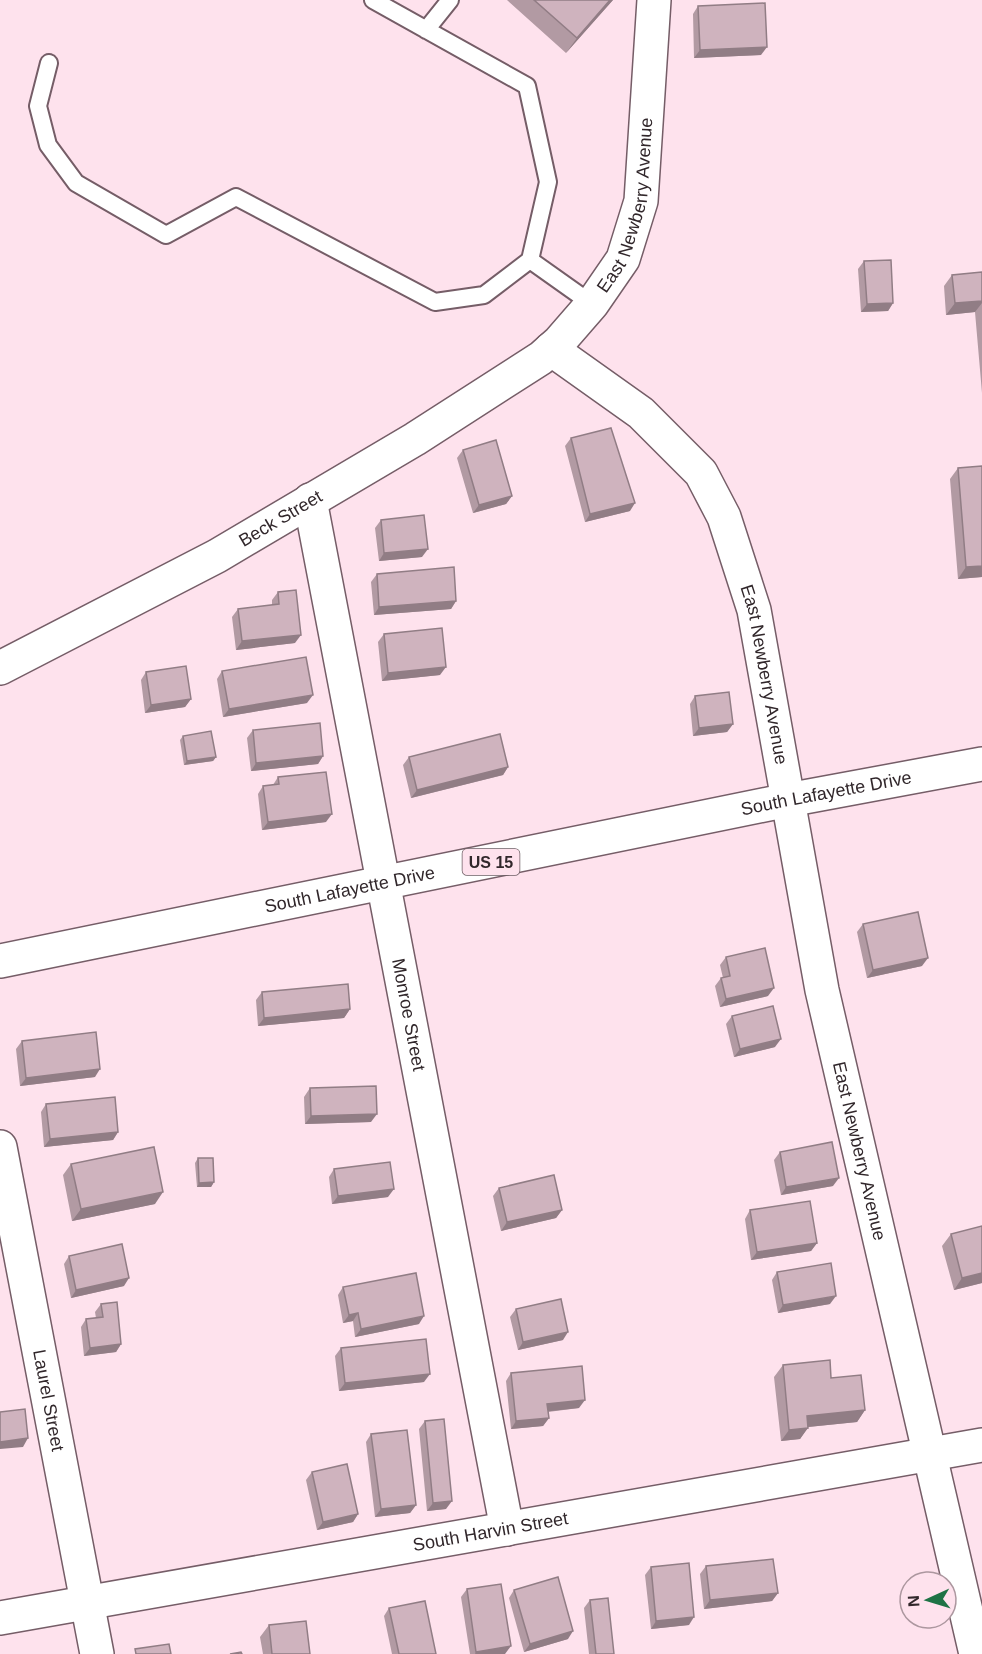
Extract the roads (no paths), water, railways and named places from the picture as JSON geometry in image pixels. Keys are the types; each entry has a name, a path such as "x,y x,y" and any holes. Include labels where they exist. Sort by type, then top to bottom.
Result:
{"street":[{"name":"East Newberry Avenue","path":"654,0 641,201 623,259 592,304 551,349 641,413 701,473 714,496 738,557 754,610 822,990 976,1654"},
{"name":"Beck Street","path":"0,668 217,556 496,389 551,349"},
{"name":"Monroe Street","path":"310,500 507,1529"},
{"name":"South Lafayette Drive","path":"0,961 788,800 982,764"},
{"name":"Laurel Street","path":"0,1147 97,1654"},
{"name":"South Harvin Street","path":"0,1618 982,1445"}],"lane":[{"path":"49,63 38,106 48,145 76,183 166,235 236,197 435,302 484,295 530,260 548,182 527,87 373,0"},
{"path":"426,30 450,0"},
{"path":"530,260 592,304"}]}
